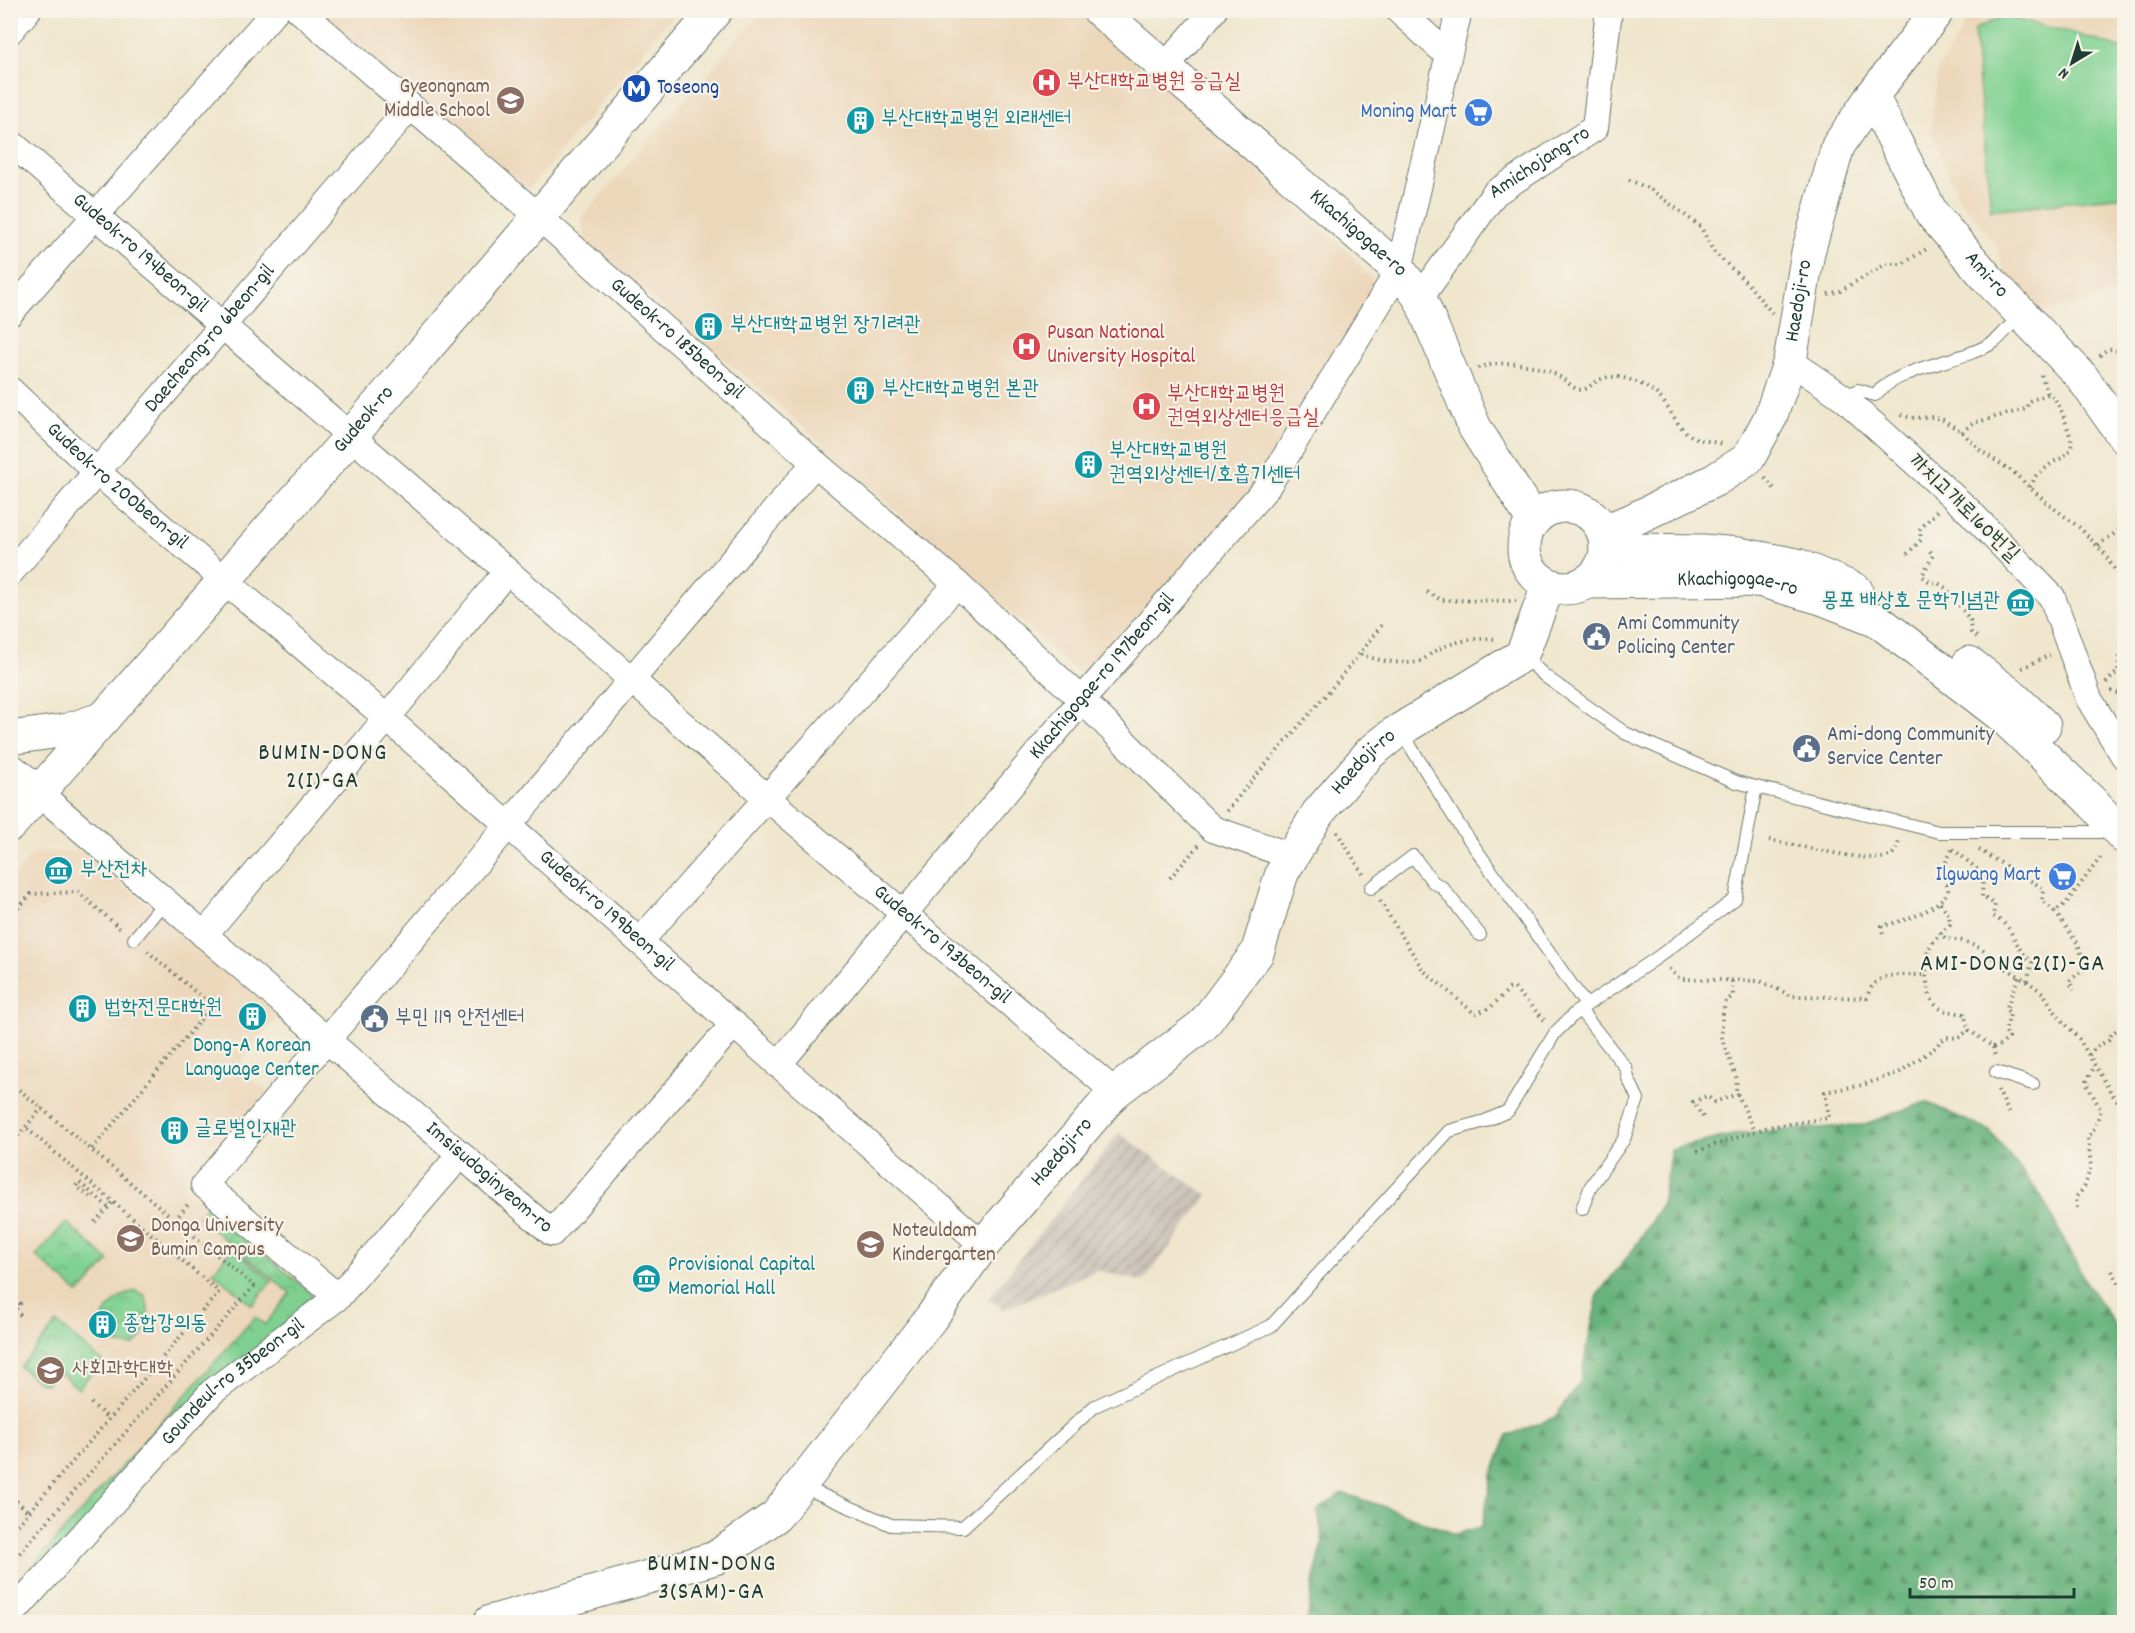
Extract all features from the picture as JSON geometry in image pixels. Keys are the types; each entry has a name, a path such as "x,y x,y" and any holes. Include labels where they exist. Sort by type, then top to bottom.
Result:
{"street":[{"path":"10,31 28,10"},
{"path":"10,313 276,10"},
{"name":"Gudeok-ro 185beon-gil","path":"299,10 538,216 815,463 957,584 1082,700 1213,829 1291,856"},
{"name":"Gudeok-ro","path":"10,825 351,436 716,10"},
{"name":"Kkachigogae-ro","path":"1099,10 1399,270 1420,298 1475,428 1533,520"},
{"path":"1165,67 1214,10"},
{"path":"1398,10 1448,55"},
{"name":"Kkachigogae-ro 197beon-gil","path":"778,1065 1082,700 1267,487 1399,270 1459,10"},
{"name":"Amichojang-ro","path":"1420,298 1496,193 1595,128 1609,10"},
{"name":"Haedoji-ro","path":"1604,539 1649,512 1715,480 1748,459 1770,418 1790,361 1808,252 1838,146 1872,96 1938,10"},
{"name":"Ami-ro","path":"1872,96 1932,214 2082,377 2124,437"},
{"name":"Daecheong-ro 6beon-gil","path":"10,573 410,107"},
{"name":"Gudeok-ro 194beon-gil","path":"10,142 351,436"},
{"name":"까치고개로160번길","path":"1790,361 1844,398 1969,511 2052,597 2086,691 2124,756"},
{"name":"Gudeok-ro 200beon-gil","path":"10,390 98,473 226,580"},
{"name":"Gudeok-ro 193beon-gil","path":"351,436 767,798 1115,1092"},
{"path":"338,1297 204,1185 815,463"},
{"path":"1524,651 1545,597 1539,580 1530,570 1524,558 1523,544 1526,532 1533,520 1550,509 1570,506 1584,511 1595,519 1604,539 1605,556 1601,568 1588,582 1545,597"},
{"path":"1649,512 1650,534 1656,543 1675,552"},
{"path":"1604,539 1628,550 1738,554 1797,565 1886,602 2010,694 2123,825"},
{"path":"204,935 387,718 507,571"},
{"name":"Gudeok-ro 199beon-gil","path":"226,580 387,718 983,1245"},
{"name":"Kkachigogae-ro","path":"1588,582 1759,580 1821,598 1877,620 2002,717 2091,801 2123,825"},
{"path":"640,941 957,584"},
{"name":"Haedoji-ro","path":"502,1621 715,1558 776,1516 931,1318 983,1245 1115,1092 1203,1025 1217,1007 1257,953 1282,873 1318,813 1370,753 1401,730 1524,651"},
{"path":"10,738 68,730 105,718"},
{"path":"10,770 39,793"},
{"name":"Imsisudoginyeom-ro","path":"39,793 552,1233 734,1024"},
{"name":"Goundeul-ro 35beon-gil","path":"10,1616 213,1392 338,1297 460,1154"}],"lane":[{"path":"1844,398 1858,390 1875,395 1883,386 1900,378 1994,341 2022,313"},
{"path":"1524,651 1546,677 1625,733 1736,782 1756,788 1939,832 2123,825"},
{"path":"1401,730 1459,825 1626,1068 1628,1078 1638,1098 1624,1139 1591,1186 1582,1209"},
{"path":"800,1486 891,1525 963,1527 1095,1407 1271,1326 1449,1131 1485,1121 1508,1111 1557,1031 1583,1008 1658,957 1736,899 1756,788"},
{"path":"1371,888 1413,856 1433,882 1442,887 1480,935"},
{"path":"134,939 165,901"},
{"path":"1995,1072 2033,1084"}],"path":[{"path":"1629,180 1650,189 1701,227 1713,251 1748,283 1768,310 1776,316 1795,321"},
{"path":"1823,295 1840,291 1886,264 1902,264 1950,236"},
{"path":"2030,487 2036,476 2071,449 2072,442 2062,414 2055,399 2048,394 2039,369 2040,361 2054,347"},
{"path":"1454,377 1483,366 1516,362 1561,377 1577,389 1589,388 1597,381 1609,377 1619,377 1654,392 1684,430 1694,438 1724,444 1742,463"},
{"path":"1962,432 1973,423 2026,409 2029,402 2048,394"},
{"path":"1875,395 1902,417 1933,417 1943,420 1962,432 1981,451 2013,472 2047,503 2080,528 2097,545 2124,584"},
{"path":"1907,554 1921,540 1920,529 1952,496"},
{"path":"2097,545 2124,527"},
{"path":"1930,551 1933,555 1922,576 1947,589 1970,620 1971,632 1980,640"},
{"path":"1427,592 1441,600 1478,602 1545,597"},
{"path":"1170,878 1302,724 1383,623"},
{"path":"1360,654 1386,661 1419,662 1438,650 1481,637 1500,639 1524,651"},
{"path":"2015,664 2022,669 2070,646"},
{"path":"2086,691 2102,687 2118,671 2120,656 2124,649"},
{"path":"1318,813 1332,825 1423,970 1475,1014 1491,1007 1509,989 1514,988 1557,1031"},
{"path":"1769,840 1860,857 1886,858 1895,852 1905,824"},
{"path":"2055,912 2067,902 2123,825"},
{"path":"1882,933 1882,926 1921,915 1940,903 1948,892 1943,868 1954,847 1983,874 1982,897 1995,904 1993,916 2008,928 2011,937 2032,962 2027,981"},
{"path":"1974,849 1991,856 2044,891 2042,900 2055,912 2078,944 2086,968 2069,981 2074,990"},
{"path":"10,917 31,894 78,892 212,1006 92,1149"},
{"path":"1940,903 1949,915 1950,924 1940,932 1928,951 1925,975 1934,1003 1942,1010 1964,1014 1969,1030 1993,1047 2001,1045 2008,1038 2005,1032 2010,1014 2006,1009 2019,977"},
{"path":"1940,932 1946,939 1962,941 1980,948 2043,993 2089,1055 2124,1109"},
{"path":"1658,957 1680,979 1760,981 1792,996 1867,998 1869,988 1883,976 1925,975"},
{"path":"1732,981 1732,996 1726,1001 1722,1017 1722,1039 1737,1078 1737,1094 1755,1131"},
{"path":"2089,1055 2096,1047 2109,1040 2110,1036 2124,1023"},
{"path":"1697,1151 1768,1127 1829,1118 1825,1092 1863,1085 1900,1072 1936,1047 1946,1037 1958,1038 1969,1030"},
{"path":"1993,1047 1996,1086 2009,1113"},
{"path":"2077,1208 2076,1197 2084,1188 2091,1166 2088,1138 2095,1127 2100,1110 2086,1083 2094,1066"},
{"path":"10,1082 254,1286 10,1564"},
{"path":"1703,1118 1693,1102 1707,1096 1715,1102 1737,1094"},
{"path":"10,1144 42,1108"},
{"path":"10,1534 219,1292 25,1127"},
{"path":"90,1197 76,1186 79,1182 108,1206"},
{"path":"95,1222 113,1202"},
{"path":"2112,1271 2124,1292"},
{"path":"10,1295 20,1304 10,1315"},
{"path":"15,1310 24,1318"},
{"path":"91,1403 109,1419"},
{"path":"12,1497 29,1512"}],"shaded area":[{"name":"Gyeongnam Middle School","path":"311,11 676,11 529,189"},
{"name":"Pusan National University Hospital","path":"762,11 1078,11 1347,251 1377,286 1267,476 1098,671 1079,674 781,407 584,241 582,217"},
{"path":"1969,11 2124,11 2124,290 2088,302 2047,311 2029,307 2008,282 1996,246 1958,197 1931,129 1938,69 1962,30"},
{"name":"Donga University Bumin Campus","path":"83,851 280,1014 237,1067 268,1092 187,1187 312,1291 317,1305 11,1605 11,879 32,854"},
{"path":"1119,1133 1208,1196 1143,1282 1098,1270 1004,1309 988,1299"}],"green space":[{"path":"2002,16 2069,32 2124,49 2124,196 1991,210 1974,30"},
{"path":"1926,1102 1990,1131 2041,1196 2086,1282 2124,1338 2124,1622 1307,1622 1323,1543 1318,1510 1342,1493 1455,1534 1482,1527 1492,1475 1507,1436 1555,1417 1580,1382 1598,1294 1635,1247 1662,1204 1671,1149 1742,1133 1862,1125"},
{"path":"206,1206 311,1293 314,1304 11,1601 11,1590 255,1317 265,1325 290,1293 198,1217"},
{"path":"66,1222 109,1261 79,1294 36,1256"},
{"path":"232,1248 272,1281 252,1305 213,1272"},
{"path":"135,1291 145,1295 147,1302 147,1323 142,1336 133,1346 117,1344 106,1339 101,1322 105,1313 123,1296"},
{"path":"57,1323 102,1361 78,1389 63,1375 56,1373 46,1384 38,1382 20,1367"}],"place":[{"name":"부산대학교병원 응급실","path":"1046,83"},
{"name":"Toseong","path":"636,89"},
{"name":"Gyeongnam Middle School","path":"511,100"},
{"name":"Moning Mart","path":"1478,113"},
{"name":"부산대학교병원 외래센터","path":"860,120"},
{"name":"부산대학교병원 장기려관","path":"709,326"},
{"name":"Pusan National University Hospital","path":"1026,346"},
{"name":"부산대학교병원 본관","path":"861,390"},
{"name":"부산대학교병원 권역외상센터응급실","path":"1146,407"},
{"name":"부산대학교병원 권역외상센터/호흡기센터","path":"1088,464"},
{"name":"몽포 배상호 문학기념관","path":"2021,602"},
{"name":"Ami Community Policing Center","path":"1596,637"},
{"name":"Ami-dong Community Service Center","path":"1806,748"},
{"name":"부산전차","path":"59,871"},
{"name":"Ilgwang Mart","path":"2062,876"},
{"name":"법학전문대학원","path":"83,1009"},
{"name":"Dong-A Korean Language Center","path":"252,1016"},
{"name":"부민 119 안전센터","path":"374,1019"},
{"name":"글로벌인재관","path":"174,1130"},
{"name":"Donga University Bumin Campus","path":"130,1239"},
{"name":"Noteuldam Kindergarten","path":"871,1244"},
{"name":"Provisional Capital Memorial Hall","path":"647,1278"},
{"name":"종합강의동","path":"102,1325"},
{"name":"사회과학대학","path":"51,1370"}],"district":[{"name":"BUMIN-DONG 2(I)-GA","path":"323,768"},
{"name":"AMI-DONG 2(I)-GA","path":"2013,965"},
{"name":"BUMIN-DONG 3(SAM)-GA","path":"712,1579"}]}
